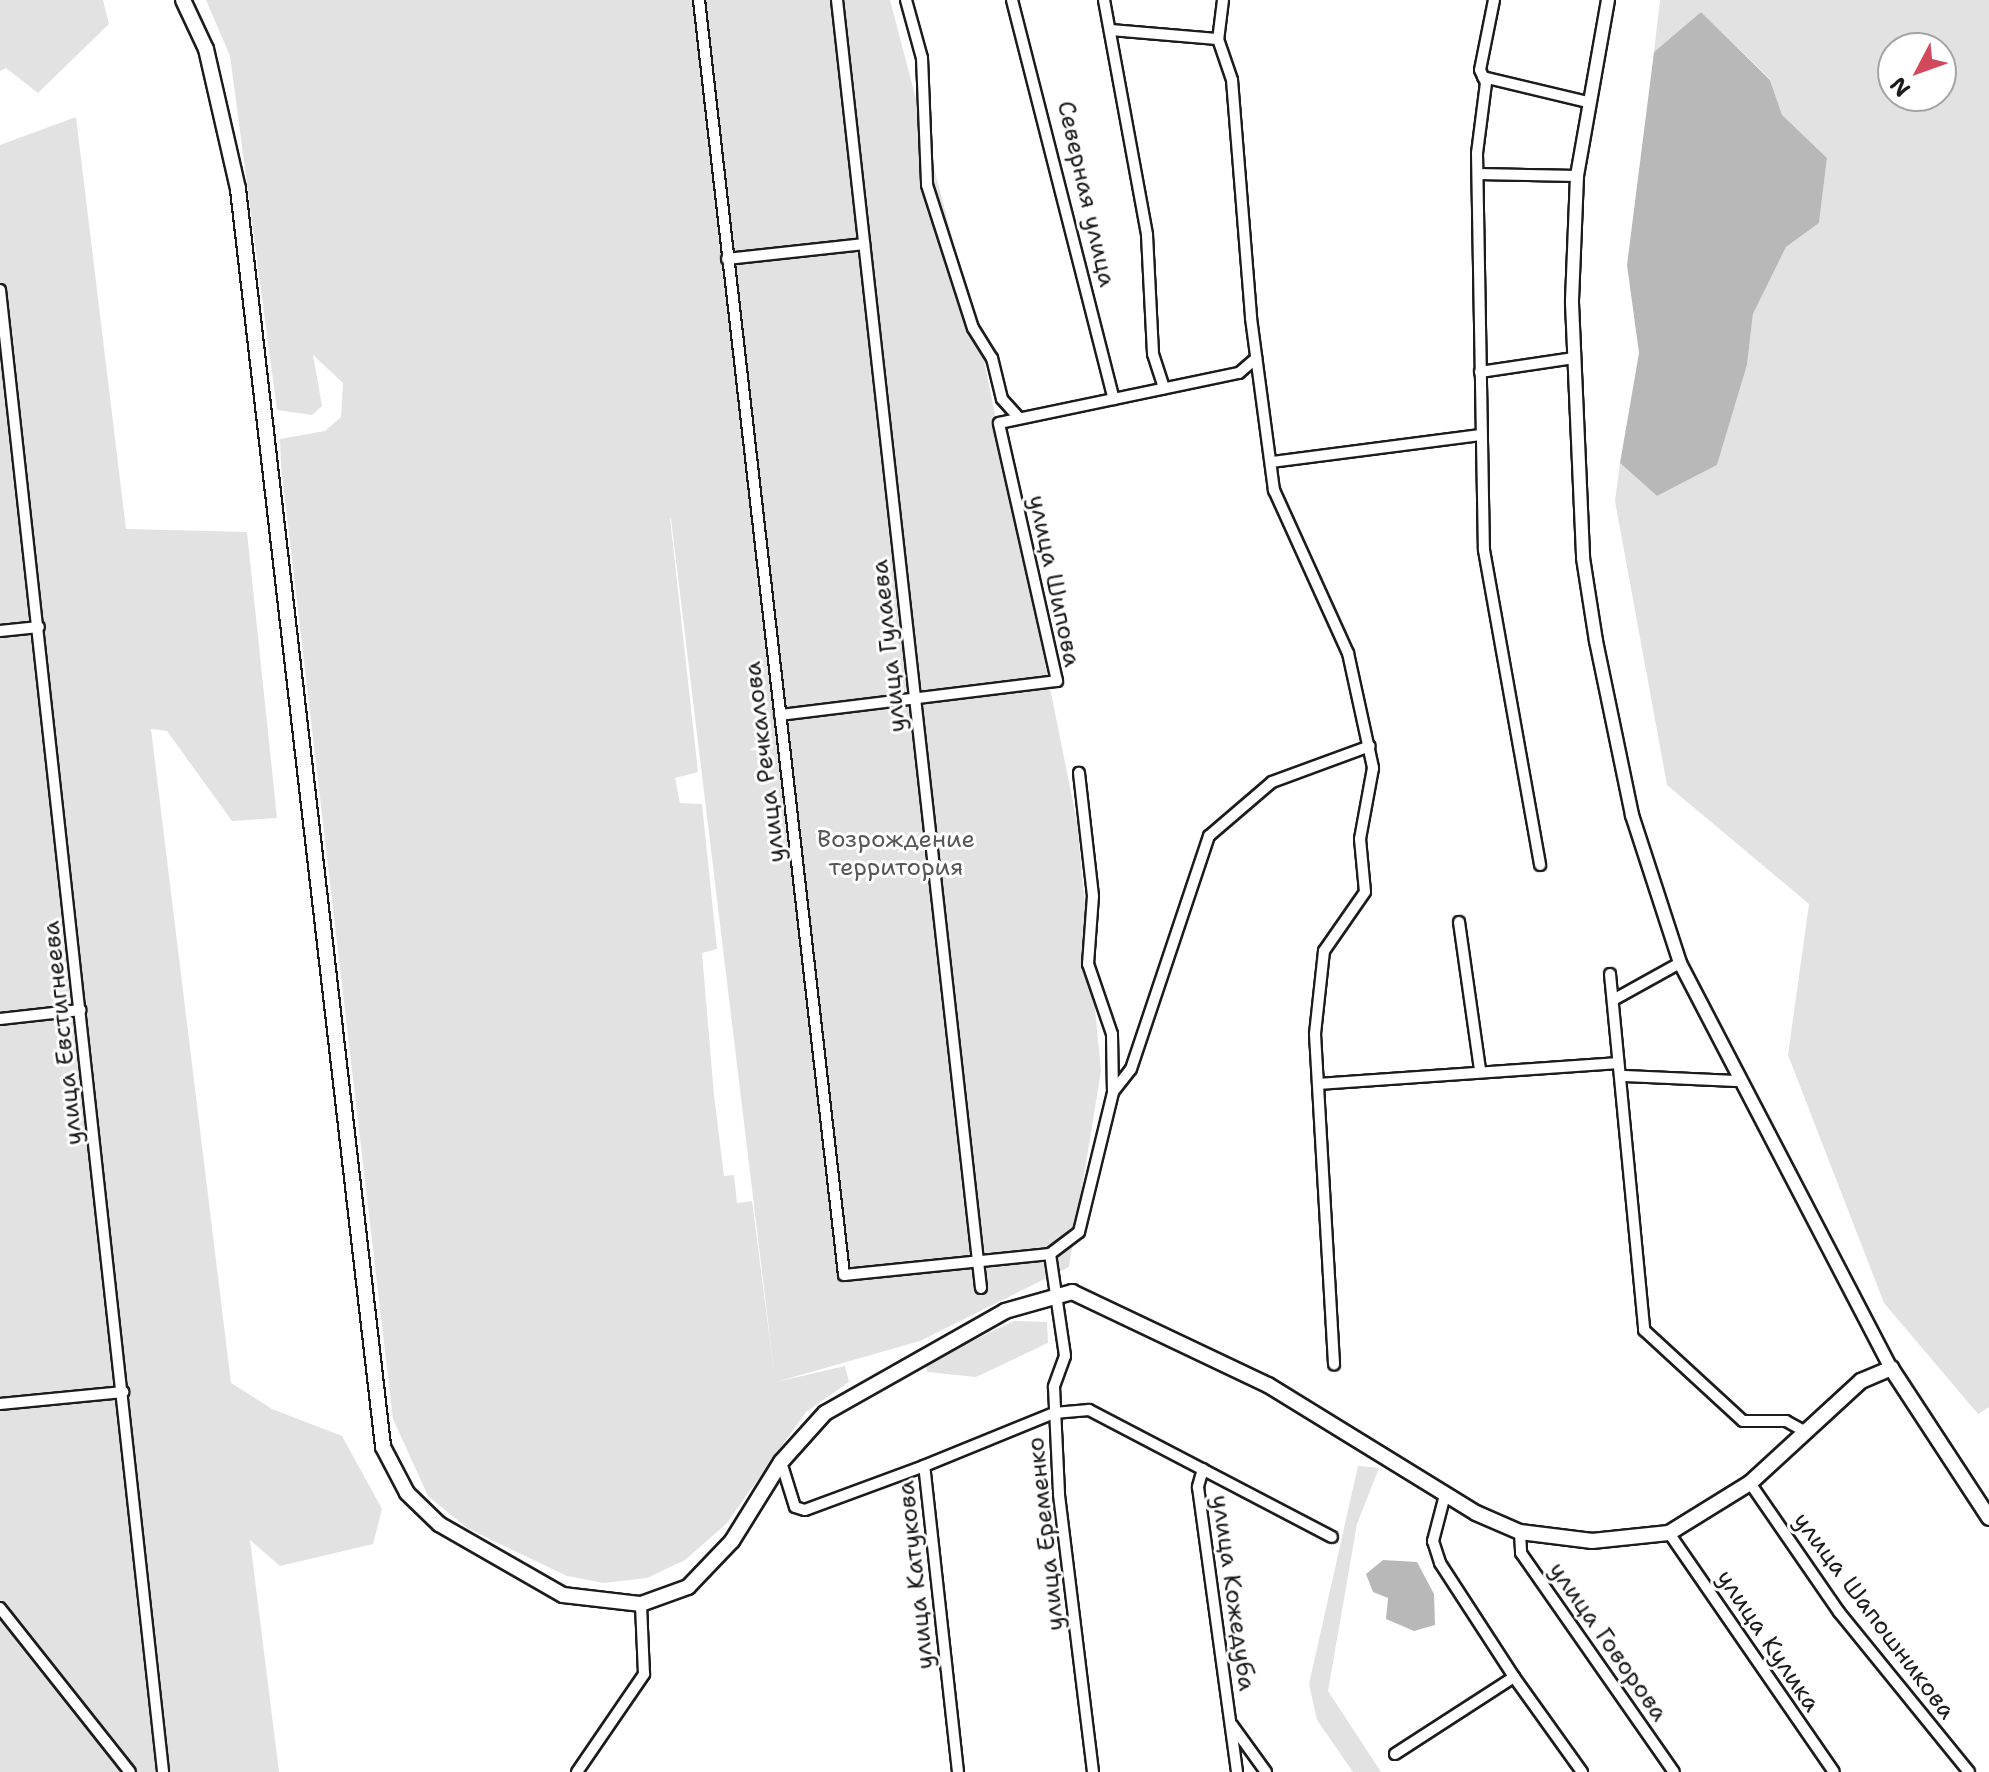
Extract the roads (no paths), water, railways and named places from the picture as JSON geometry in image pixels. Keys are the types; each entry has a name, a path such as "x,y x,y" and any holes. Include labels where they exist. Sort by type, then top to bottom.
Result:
{"main road":[{"path":"183,0 206,49 238,189 383,1447 407,1493 439,1524 563,1595 641,1604 688,1587 732,1541 781,1462 808,1426 877,1379 1005,1311 1055,1294 1094,1299 1216,1358 1445,1495 1520,1532 1592,1541 1669,1533 1750,1483 1861,1381 1891,1368 1989,1518"}],"street":[{"name":"улица Речкалова","path":"699,0 844,1275 1050,1254"},
{"name":"улица Гулаева","path":"837,0 981,1288"},
{"path":"906,0 922,58 927,185 973,328 992,358 1002,399 1018,417 1239,373 1256,358"},
{"name":"Северная улица","path":"1012,0 1114,399"},
{"path":"1104,0 1147,235 1153,354 1164,388"},
{"path":"1223,0 1218,39 1237,120 1256,358 1278,503 1348,653 1370,746 1374,792 1360,839 1365,892 1324,951 1314,1050 1334,1364"},
{"path":"1494,0 1483,77 1478,174 1485,574 1540,865"},
{"path":"1608,0 1577,176 1574,358 1583,558 1596,641 1632,815 1680,963 1736,1081 1891,1368"},
{"path":"1110,30 1218,39"},
{"path":"1483,77 1588,102"},
{"path":"1478,174 1577,176"},
{"path":"727,259 864,244"},
{"name":"улица Евстигнеева","path":"0,290 163,1772"},
{"path":"1480,372 1574,358"},
{"name":"улица Шипова","path":"780,715 1057,681 999,423 1018,417"},
{"path":"1272,462 1481,435"},
{"path":"0,631 39,627"},
{"path":"1113,1092 1131,1069 1209,836 1272,782 1370,746"},
{"path":"1055,1294 1050,1254 1079,1232 1113,1092 1112,1034 1088,964 1093,896 1079,773"},
{"path":"1459,922 1480,1069"},
{"path":"1615,999 1680,963"},
{"path":"1610,974 1615,999 1615,1063 1625,1076 1629,1215 1644,1330 1743,1421 1786,1421 1806,1432"},
{"path":"0,1019 80,1010"},
{"path":"1318,1084 1480,1069 1615,1063"},
{"path":"1625,1076 1736,1081"},
{"name":"улица Еременко","path":"1055,1294 1065,1356 1054,1413 1093,1772"},
{"path":"0,1404 123,1392"},
{"name":"улица Кожедуба","path":"1054,1413 1089,1410 1332,1537"},
{"name":"улица Катукова","path":"958,1772 924,1466 1054,1413"},
{"path":"781,1462 795,1507 805,1510 924,1466"},
{"name":"улица Кожедуба","path":"1203,1469 1198,1487 1237,1772"},
{"name":"улица Шапошникова","path":"1750,1483 1839,1612 1969,1772"},
{"path":"1445,1495 1433,1541 1440,1563 1514,1677 1582,1772"},
{"name":"улица Говорова","path":"1520,1532 1521,1553 1674,1772"},
{"name":"улица Кулика","path":"1669,1533 1834,1772"},
{"path":"577,1772 644,1674 641,1604"},
{"path":"0,1608 130,1772"},
{"path":"1395,1754 1514,1677"},
{"name":"улица Кожедуба","path":"1231,1723 1266,1772"}],"park label":[{"name":"Возрождение территория","path":"896,854"}]}
